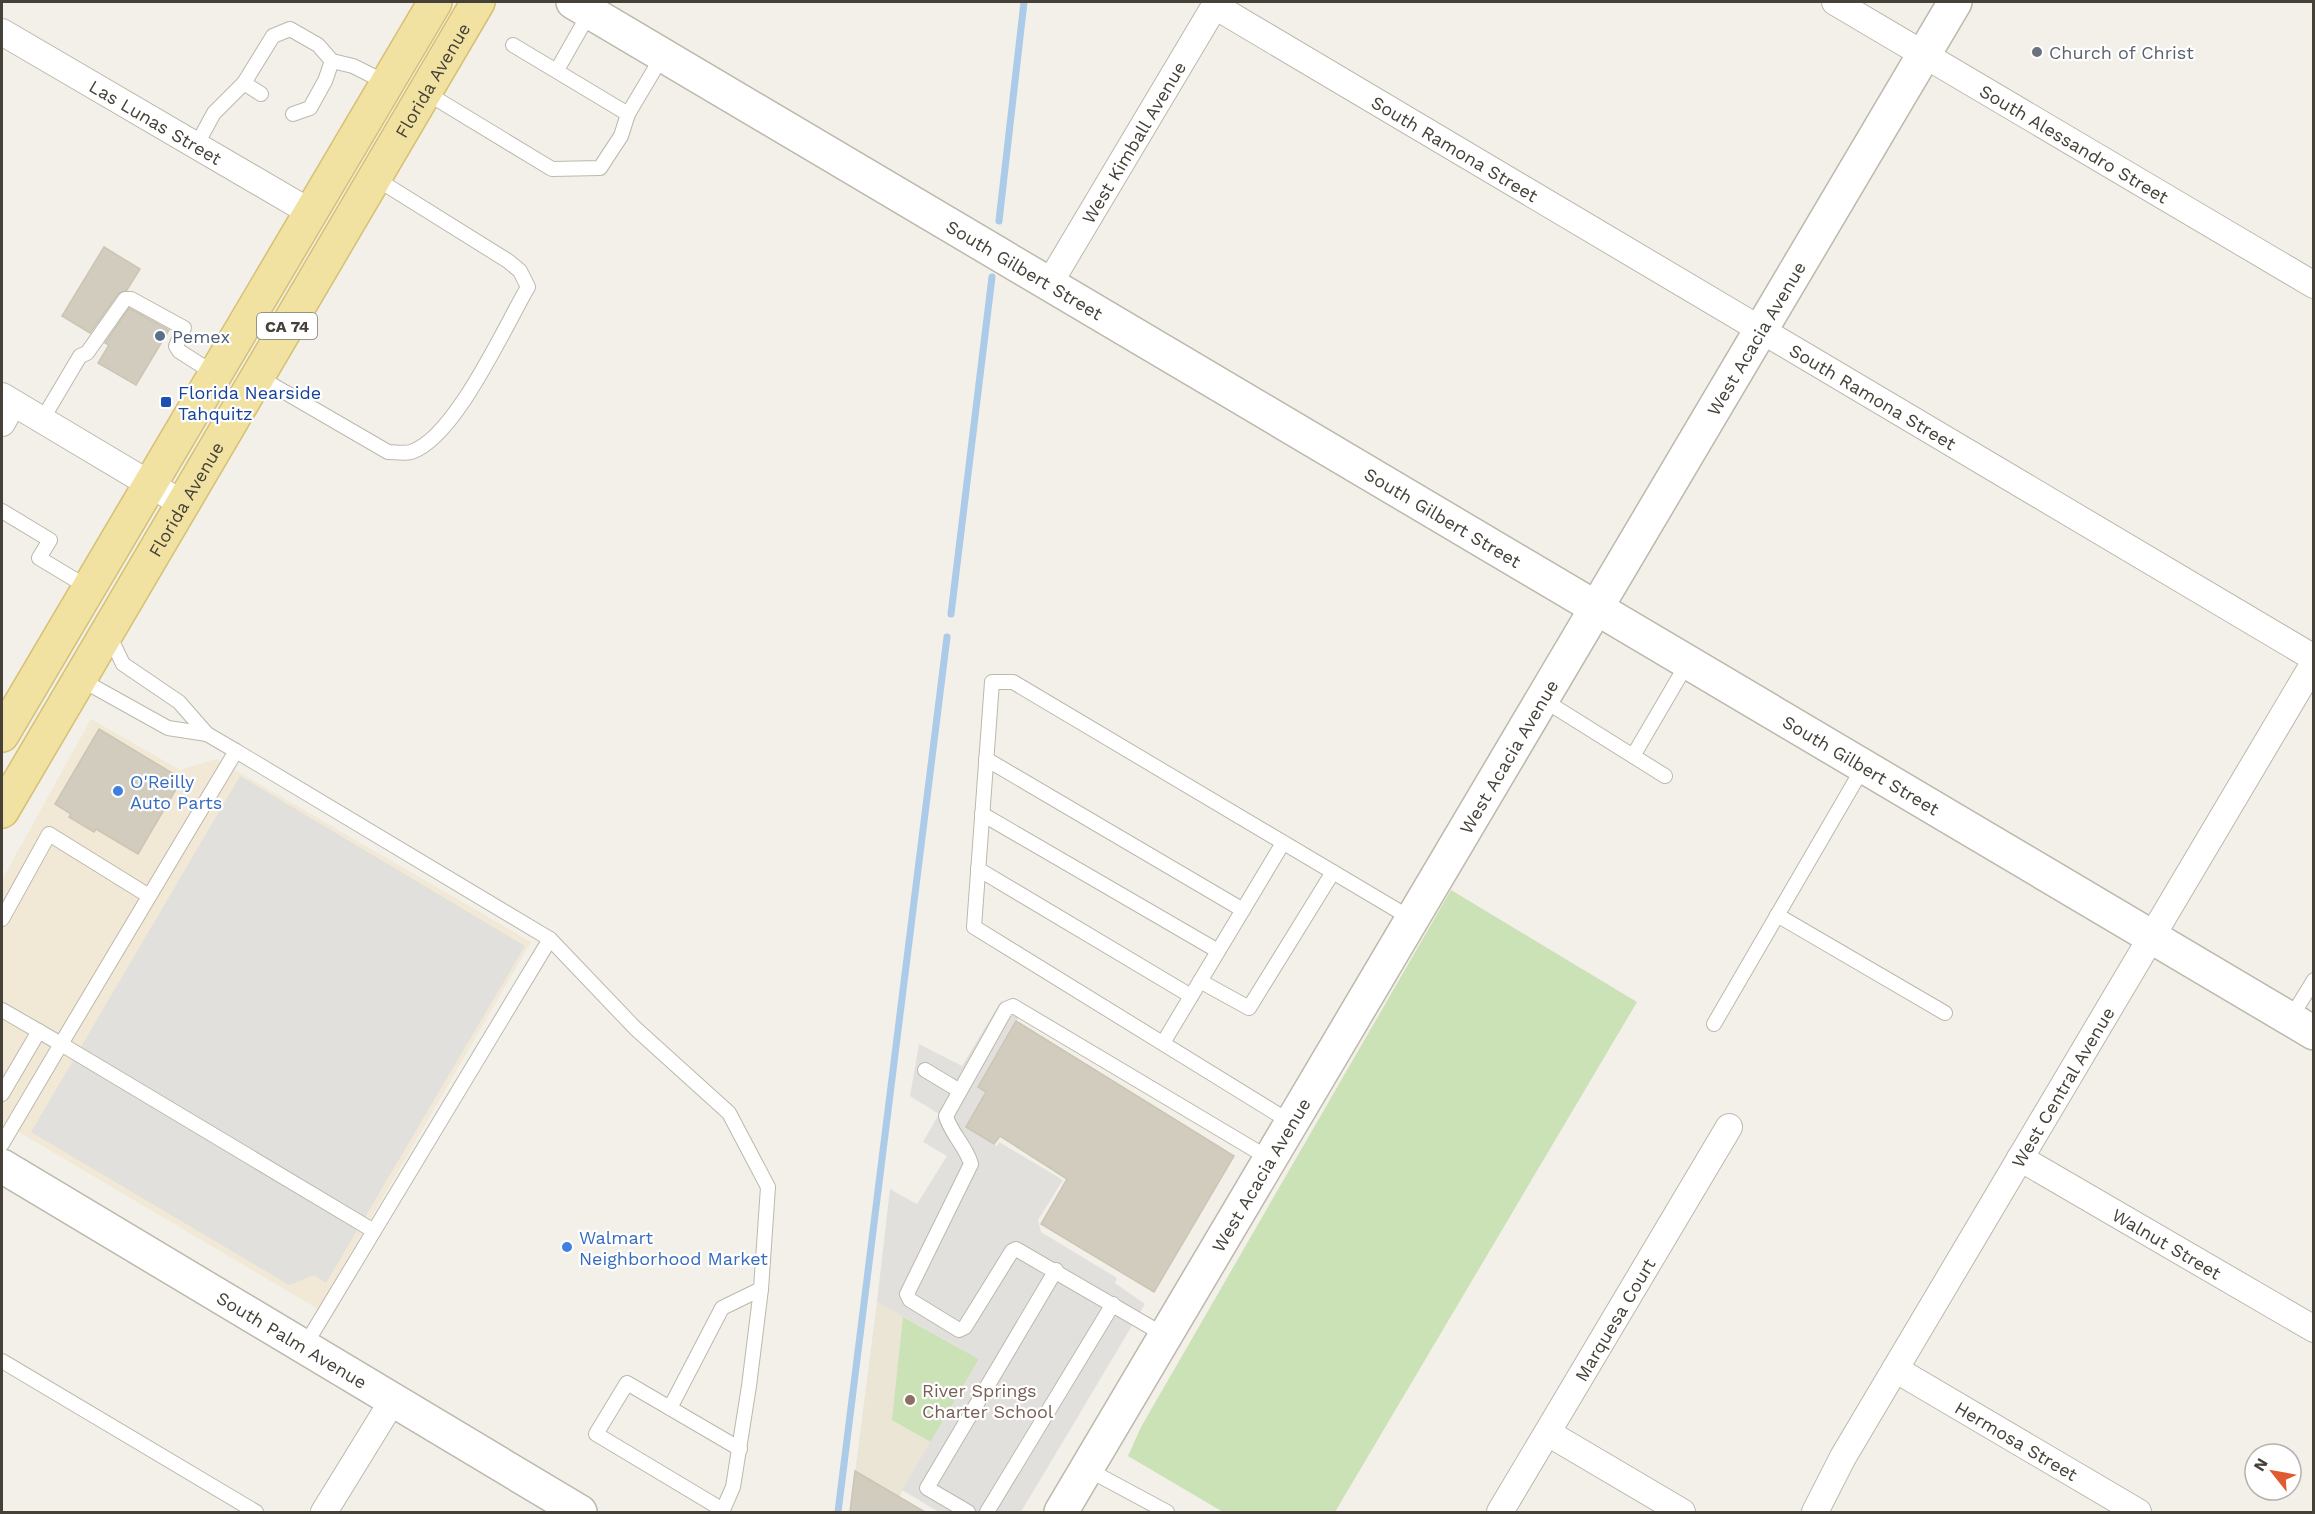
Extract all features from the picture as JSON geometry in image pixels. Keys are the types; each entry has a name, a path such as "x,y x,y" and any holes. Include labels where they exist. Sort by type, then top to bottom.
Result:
{"main road":[{"name":"Florida Avenue","path":"2,735 435,2"},
{"name":"Florida Avenue","path":"2,811 478,2"},
{"path":"257,376 265,331 323,230 318,218 310,212"}],"street":[{"name":"South Alessandro Street","path":"1834,2 2313,285"},
{"name":"West Acacia Avenue","path":"1061,1512 1954,2"},
{"name":"West Kimball Avenue","path":"1049,284 1216,4"},
{"name":"South Ramona Street","path":"1216,4 2313,658"},
{"name":"South Gilbert Street","path":"581,7 2302,1026"},
{"name":"Las Lunas Street","path":"2,32 310,212"},
{"path":"5,408 42,420 183,504"},
{"name":"West Central Avenue","path":"1815,1512 1843,1457 2313,663"},
{"name":"Marquesa Court","path":"1500,1512 1729,1127"},
{"name":"Walnut Street","path":"2020,1158 2313,1329"},
{"name":"South Palm Avenue","path":"2,1166 580,1512"},
{"name":"Hermosa Street","path":"1895,1369 2138,1512"},
{"path":"324,1512 393,1400"},
{"path":"1548,1433 1682,1512"}],"lane":[{"path":"556,70 581,7"},
{"path":"197,144 214,113 244,83 273,36 290,29 318,45 332,61 353,66 387,83"},
{"path":"513,45 628,114"},
{"path":"425,92 552,169 600,168 621,136 628,114 663,55"},
{"path":"293,114 310,108 325,81 332,61"},
{"path":"244,83 261,94"},
{"path":"257,376 388,452 411,453 436,435 456,414 528,287 520,271 508,261 375,178"},
{"path":"42,420 80,356 87,353 125,299 131,299 184,328 176,346 179,351 215,374"},
{"path":"2,511 50,540 39,558 89,588"},
{"path":"108,633 123,664 180,702 207,734 550,939 635,1028 729,1113 768,1187 761,1289 740,1449 733,1487 722,1511 596,1434 627,1383 740,1449"},
{"path":"1633,756 1688,662"},
{"path":"80,680 168,728 207,734"},
{"path":"1292,1123 974,927 992,682 1013,682 1412,919"},
{"path":"1542,699 1665,776"},
{"path":"2,1144 236,751"},
{"path":"986,759 1243,909"},
{"path":"1714,1024 1864,766"},
{"path":"982,814 1218,951"},
{"path":"2,919 49,834 149,896"},
{"path":"1163,1043 1283,843"},
{"path":"978,869 1191,996"},
{"path":"1200,981 1249,1008 1333,872"},
{"path":"1777,915 1945,1013"},
{"path":"304,1347 550,939"},
{"path":"2302,1026 2313,980"},
{"path":"1166,1336 1056,1270 1016,1249 1012,1251 965,1327 959,1330 910,1300 907,1294 971,1164 968,1152 949,1128 946,1116 1006,1009 1013,1006 1270,1159"},
{"path":"2,1010 374,1231"},
{"path":"2,1094 39,1031"},
{"path":"925,1070 960,1091"},
{"path":"968,1512 927,1488 1056,1270"},
{"path":"670,1408 722,1308 761,1289"},
{"path":"987,1512 1113,1304"},
{"path":"2,1361 252,1512"},
{"path":"1087,1469 1167,1512"}],"shaded area":[{"path":"91,719 180,770 216,759 531,942 318,1309 2,1122 2,880"},
{"path":"240,776 525,946 326,1283 314,1275 289,1285 31,1132"},
{"path":"1001,1001 1021,1013 978,1086 986,1092 966,1127 997,1146 999,1142 1063,1180 1038,1220 1041,1232 1117,1278 1115,1283 1145,1304 1021,1512 939,1512 902,1490 979,1359 877,1302 890,1189 917,1204 947,1156 923,1142 939,1114 910,1096 919,1044 962,1066"},
{"name":"River Springs Charter School","path":"877,1302 979,1359 899,1497 925,1512 850,1512"}],"green space":[{"path":"1451,890 1637,1002 1335,1512 1223,1512 1128,1456 1141,1427"},
{"path":"903,1317 979,1359 931,1442 892,1420"}],"building":[{"path":"104,247 140,269 127,290 118,294 90,333 62,316"},
{"path":"129,308 169,330 136,385 98,363 109,345 105,343"},
{"name":"O'Reilly Auto Parts","path":"99,729 182,779 138,854 96,829 94,832 69,817 71,814 55,804"},
{"path":"1016,1021 1234,1156 1154,1292 1041,1224 1067,1179 1000,1136 994,1144 966,1127 986,1092 978,1087"},
{"path":"855,1471 925,1512 850,1512"}],"waterway":[{"path":"999,221 1024,2"},
{"path":"951,614 992,277"},
{"path":"838,1512 947,637"}],"place":[{"name":"Church of Christ","path":"2037,52"},
{"name":"Pemex","path":"160,336"},
{"name":"Florida Nearside Tahquitz","path":"166,402"},
{"name":"O'Reilly Auto Parts","path":"118,791"},
{"name":"Walmart Neighborhood Market","path":"567,1247"},
{"name":"River Springs Charter School","path":"910,1400"}]}
